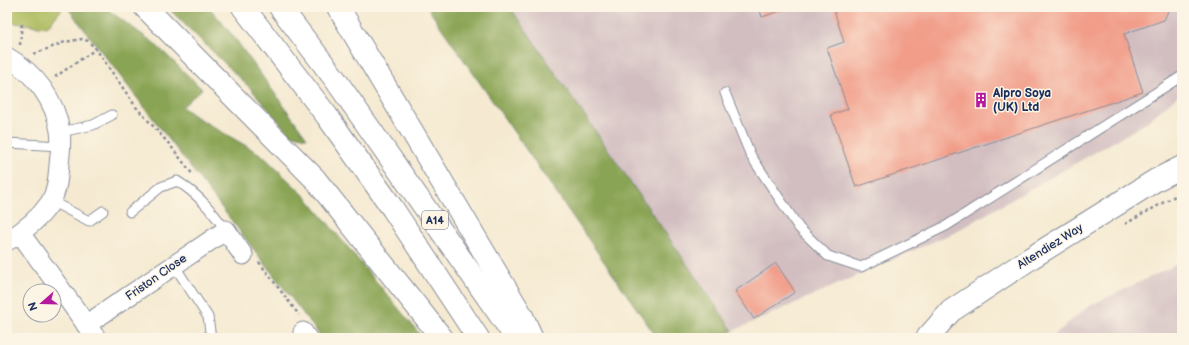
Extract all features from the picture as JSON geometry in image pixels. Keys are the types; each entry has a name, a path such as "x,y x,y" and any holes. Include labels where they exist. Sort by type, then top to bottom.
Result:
{"main road":[{"path":"145,7 315,179 442,338"},
{"name":"A14","path":"243,7 327,116 385,197 478,338"},
{"name":"A14","path":"280,7 336,79 516,338"},
{"path":"338,7 522,316 532,338"},
{"name":"Altendiez Way","path":"927,338 951,311 1031,258 1136,192 1182,167"}],"street":[{"path":"13,52 41,87 52,105 61,139 57,184 51,201 41,215 14,237 91,332"},
{"path":"226,230 249,256"},
{"name":"Friston Close","path":"91,332 174,265 226,230"}],"lane":[{"path":"725,93 751,156 799,228 828,256 861,267 946,226 1182,76"},
{"path":"7,143 61,139 112,115"},
{"path":"130,212 161,187 177,181 192,191 208,206 226,230"},
{"path":"51,201 88,221 103,211"},
{"path":"174,265 208,316 211,338"}],"path":[{"path":"13,52 22,24"},
{"path":"27,54 34,54 65,42 82,39 88,41 96,49 136,107 170,145 194,177"},
{"path":"53,78 96,49"},
{"path":"1119,228 1182,192"},
{"path":"249,256 304,329"}],"shaded area":[{"path":"510,7 1182,7 1182,92 1143,125 955,232 733,331"},
{"path":"1182,262 1182,338 1050,338 1089,306"}],"green space":[{"path":"7,7 63,8 47,27 7,22"},
{"path":"67,7 104,7 154,43 202,89 182,107 196,117 262,155 307,198 423,338 322,338"},
{"path":"167,7 209,7 234,37 307,138 289,134 252,90"},
{"path":"427,7 510,7 733,331 713,338 657,338"}],"building":[{"path":"759,7 792,7 762,17"},
{"name":"Alpro Soya (UK) Ltd","path":"833,7 1170,7 1164,20 1124,34 1143,92 856,187 831,115 848,109 827,48 844,42"},
{"path":"776,263 795,292 754,319 735,291"}],"place":[{"name":"Alpro Soya (UK) Ltd","path":"981,100"}]}
